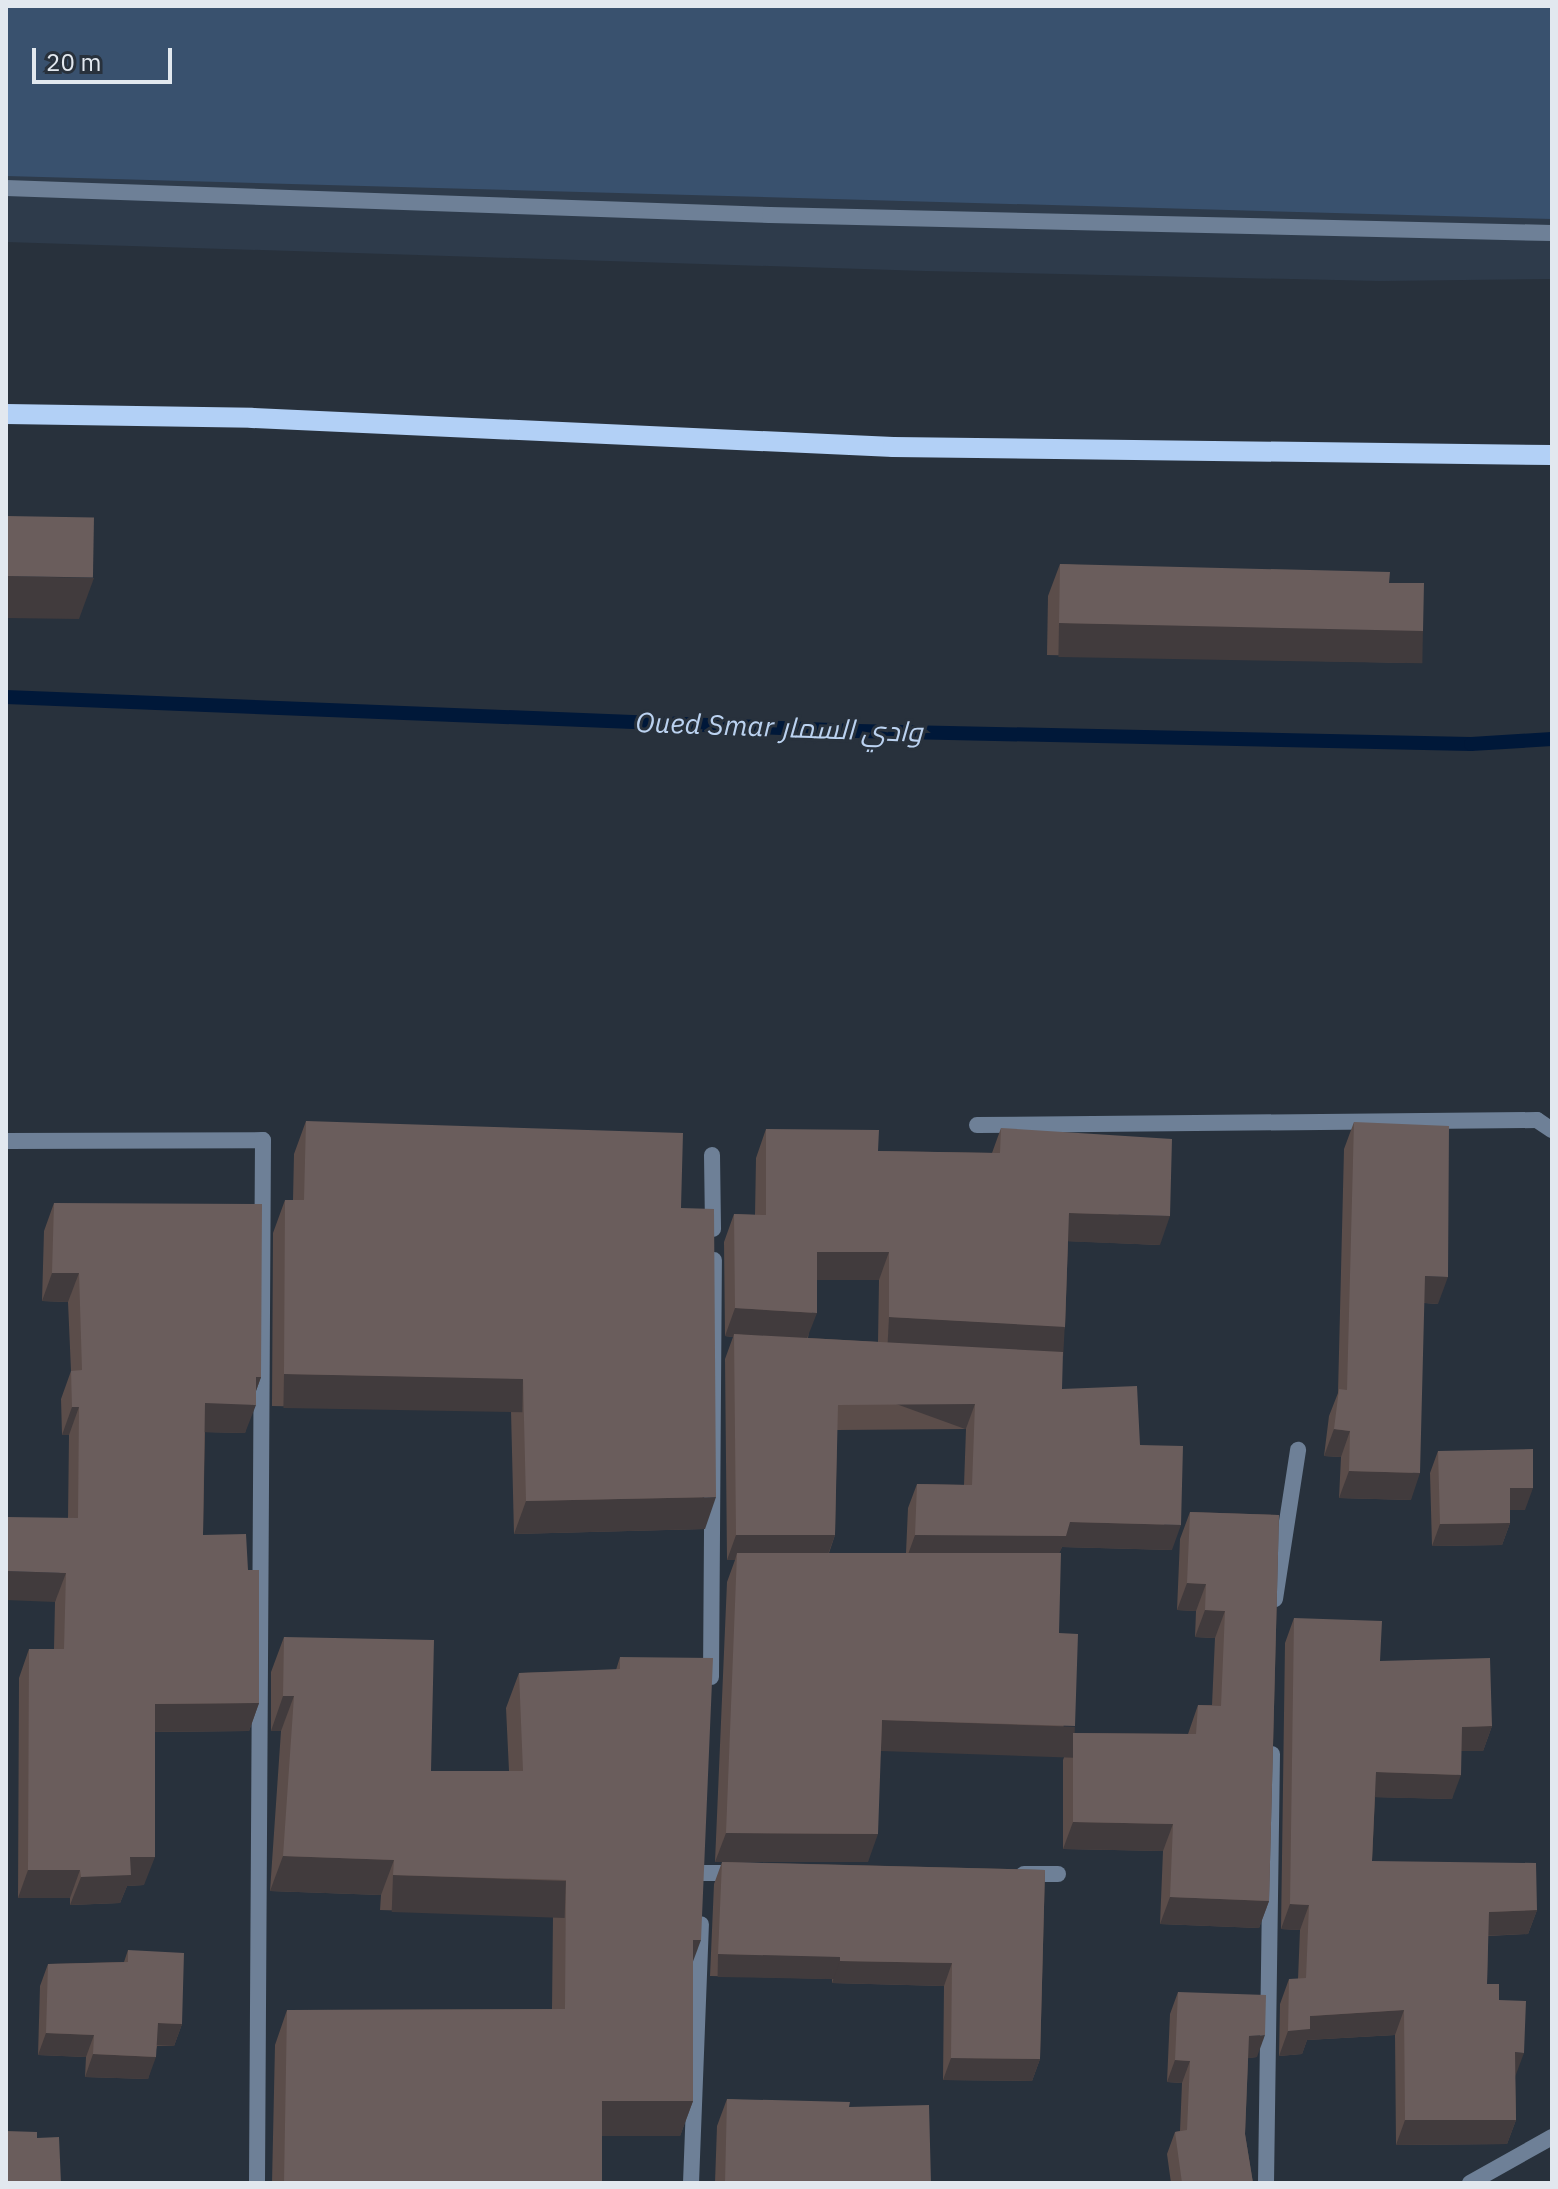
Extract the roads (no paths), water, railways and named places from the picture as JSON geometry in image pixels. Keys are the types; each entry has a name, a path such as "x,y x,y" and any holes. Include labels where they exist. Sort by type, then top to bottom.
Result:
{"main road":[{"path":"6,414 252,418 893,447 1552,455"}],"street":[{"path":"6,188 770,215 1552,233"},
{"path":"977,1125 1537,1120 1552,1130"},
{"path":"6,1141 263,1140 257,2183"},
{"path":"710,1698 724,1571 724,1347 712,1155"},
{"path":"1274,1610 1298,1450"},
{"path":"1266,2183 1273,1738"},
{"path":"691,2183 702,1881 749,1873"},
{"path":"1012,1874 1058,1874"},
{"path":"1470,2183 1552,2137"}],"waterway":[{"name":"Oued Smar وادي السمار","path":"6,697 857,731 1471,744 1552,739"}]}
